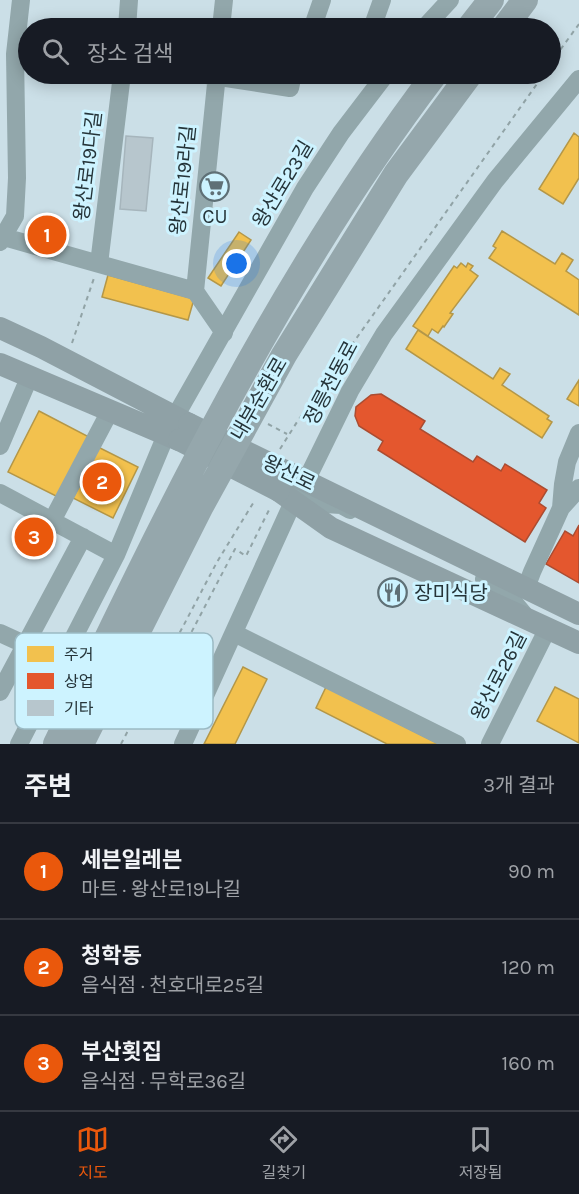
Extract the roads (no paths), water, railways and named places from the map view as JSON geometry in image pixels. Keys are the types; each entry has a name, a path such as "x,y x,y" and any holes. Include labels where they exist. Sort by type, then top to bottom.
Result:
{"highway":[{"path":"477,18 491,0"},
{"path":"512,18 525,0"},
{"name":"내부순환로","path":"110,633 171,506 244,368 347,200 428,84"},
{"name":"내부순환로","path":"137,633 201,506 284,355 396,174 463,84"},
{"name":"내부순환로","path":"56,744 63,729"},
{"name":"내부순환로","path":"81,744 89,729"}],"main road":[{"name":"왕산로","path":"0,328 58,355 283,491 331,528 579,643"},
{"name":"왕산로","path":"0,364 110,411 177,429"},
{"name":"왕산로","path":"283,491 518,584 579,614"}],"street":[{"path":"21,0 21,18"},
{"path":"127,18 129,0"},
{"path":"222,18 224,0"},
{"path":"306,18 310,0"},
{"path":"316,18 322,0"},
{"path":"376,18 382,0"},
{"path":"433,18 450,0"},
{"name":"정릉천동로","path":"213,679 234,633 283,491 350,392 384,334 495,181 579,79"},
{"path":"21,84 15,216 1,239 195,291 224,333"},
{"name":"왕산로19다길","path":"99,264 121,84"},
{"name":"왕산로19라길","path":"195,291 210,84"},
{"path":"267,84 290,88 291,84"},
{"name":"왕산로23길","path":"76,633 224,333 304,188 341,133 378,84"},
{"path":"0,446 29,378"},
{"path":"52,521 110,411"},
{"path":"561,508 567,462 579,433"},
{"path":"579,488 561,508 532,572 518,584 550,609 579,623"},
{"path":"0,494 116,555"},
{"path":"30,633 84,537"},
{"name":"왕산로26길","path":"497,741 548,628"},
{"path":"0,633 15,640"},
{"path":"234,633 458,744"},
{"path":"0,692 15,662"},
{"name":"왕산로23길","path":"19,744 27,729"},
{"name":"정릉천동로","path":"183,744 190,729"}],"place":[{"name":"CU","path":"215,186"},
{"name":"세븐일레븐","path":"47,235"},
{"name":"청학동","path":"102,482"},
{"name":"부산횟집","path":"34,537"},
{"name":"장미식당","path":"393,593"}]}
